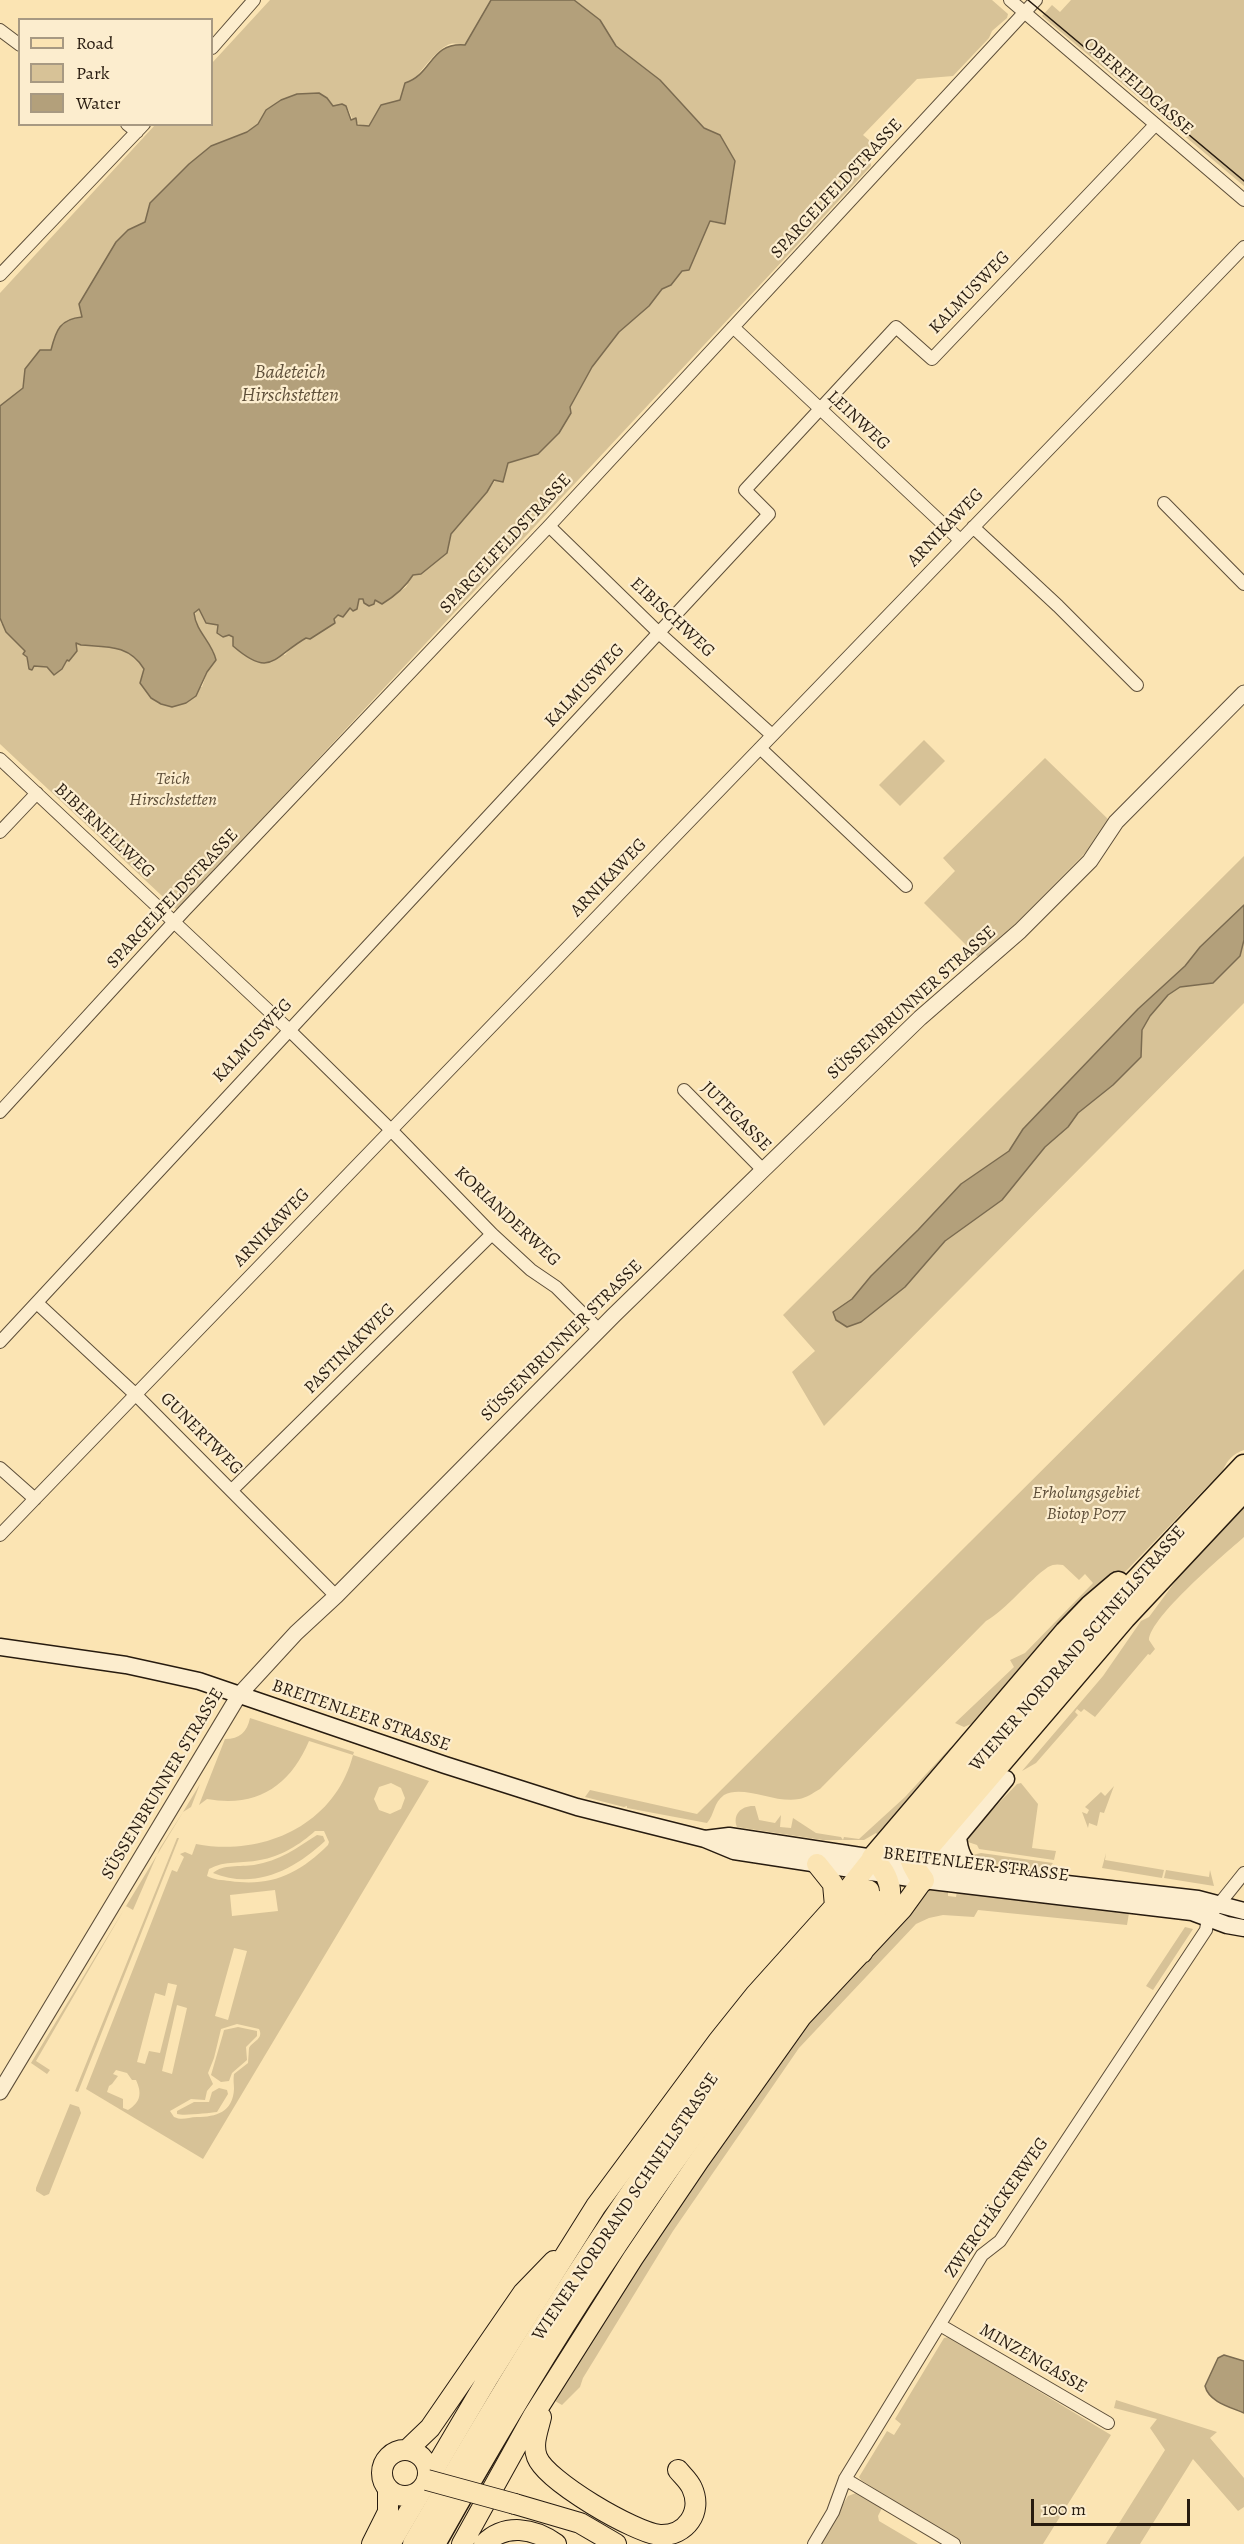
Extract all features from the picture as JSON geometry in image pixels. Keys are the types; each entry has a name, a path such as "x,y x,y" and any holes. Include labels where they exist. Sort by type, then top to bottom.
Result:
{"highway":[{"name":"WIENER NORDRAND SCHNELLSTRASSE","path":"921,1851 1168,1545 1244,1466"},
{"name":"WIENER NORDRAND SCHNELLSTRASSE","path":"921,1851 1153,1585 1244,1490"},
{"path":"1006,1779 1103,1664 1145,1607 1153,1585"},
{"path":"874,1879 921,1851"},
{"name":"WIENER NORDRAND SCHNELLSTRASSE","path":"414,2544 544,2324 658,2154 744,2040 874,1879"},
{"name":"WIENER NORDRAND SCHNELLSTRASSE","path":"434,2544 524,2389 597,2274 676,2157 759,2046 874,1879"}],"main road":[{"name":"BREITENLEER STRASSE","path":"0,1647 126,1665 200,1681 445,1765 578,1807 705,1839 734,1851 817,1864 874,1879 921,1851 1106,1900 1192,1912 1244,1928"},
{"path":"462,2544 544,2401 633,2258 765,2066 801,2017 902,1909 921,1851 958,1835 1006,1779"},
{"path":"958,1835 964,1861 979,1874"},
{"name":"BREITENLEER STRASSE","path":"705,1839 729,1836 874,1879"},
{"name":"BREITENLEER STRASSE","path":"921,1851 979,1874 1198,1899 1244,1911"},
{"path":"817,1864 833,1884 835,1906"},
{"path":"390,2544 567,2250 596,2206 755,1995 835,1906 874,1879 891,1893 891,1903 862,1953"},
{"path":"372,2544 388,2512 388,2489 382,2476 385,2462 396,2452 407,2450 425,2434 523,2293 567,2250"},
{"path":"544,2401 536,2435 537,2457 550,2474 594,2504 649,2533 671,2534 688,2524 694,2514 696,2502 693,2489 678,2470"},
{"path":"388,2489 393,2493 407,2496 419,2491 427,2480 423,2459 407,2450"},
{"path":"427,2480 570,2520 613,2541 632,2544"},
{"path":"594,2504 617,2527 640,2544"},
{"path":"484,2544 500,2533 512,2529 525,2530 556,2544"}],"street":[{"path":"213,47 254,0"},
{"name":"OBERFELDGASSE","path":"1010,0 1244,200"},
{"name":"SPARGELFELDSTRASSE","path":"0,1112 176,921 549,526 1036,0"},
{"path":"0,30 18,44"},
{"name":"KALMUSWEG","path":"0,1342 769,514 745,490 896,327 932,359 1155,125"},
{"path":"0,275 136,127"},
{"name":"ARNIKAWEG","path":"0,1535 1244,247"},
{"name":"LEINWEG","path":"733,327 960,540"},
{"path":"1164,503 1244,584"},
{"name":"EIBISCHWEG","path":"549,526 659,633 772,735"},
{"path":"973,527 1058,606 1137,685"},
{"name":"SÜSSENBRUNNER STRASSE","path":"0,2092 238,1695 296,1633 336,1596 599,1330 920,1018 1020,931 1090,861 1116,822 1244,693"},
{"path":"760,748 906,886"},
{"name":"BIBERNELLWEG","path":"0,759 176,921 391,1130"},
{"path":"0,832 37,793"},
{"name":"JUTEGASSE","path":"684,1090 763,1170"},
{"name":"KORIANDERWEG","path":"391,1130 492,1234 531,1270 556,1287 599,1330"},
{"name":"PASTINAKWEG","path":"232,1490 492,1234"},
{"name":"GUNERTWEG","path":"37,1303 136,1395 336,1596"},
{"path":"0,1468 34,1499"},
{"name":"ZWERCHÄCKERWEG","path":"814,2544 833,2512 846,2479 982,2255 1000,2241 1201,1938 1206,1930 1208,1918 1244,1873"},
{"name":"MINZENGASSE","path":"940,2325 1107,2423"},
{"path":"846,2479 954,2544"}],"green space":[{"path":"270,0 491,0 465,45 451,44 441,50 421,71 400,100 381,105 369,126 355,122 346,106 342,104 334,106 327,98 281,102 266,110 258,124 247,132 211,146 150,203 145,222 120,239 79,304 82,317 51,350 25,369 23,388 0,406 0,293 154,126 213,126 213,62"},
{"name":"Teich Hirschstetten","path":"574,0 992,0 1008,14 1007,18 992,31 989,38 953,76 917,79 863,135 869,140 871,166 177,910 0,744 0,618 1,623 26,651 33,666 62,669 67,659 70,661 76,651 75,642 81,645 116,648 131,655 144,669 140,683 202,687 214,652 196,624 195,618 199,608 206,623 219,625 233,637 285,655 325,624 351,608 353,611 359,599 388,600 406,587 413,575 447,553 451,534 508,463 559,433 571,414 570,407 592,367 619,332 649,306 662,289 671,285 682,271 689,270 710,221 716,223 730,188 735,162 653,74 616,46 600,20"},
{"path":"1071,0 1244,0 1244,186 1042,16 1052,5 1060,12"},
{"path":"924,740 945,761 900,806 879,785"},
{"path":"1045,758 1111,822 1101,837 980,959 924,903 955,871 943,858"},
{"path":"1244,856 1244,905 1239,911 1200,947 1185,966 1138,1009 1023,1129 1009,1151 961,1184 871,1276 852,1300 833,1312 905,1287 945,1241 1001,1200 1045,1147 1068,1127 1078,1113 1113,1085 1141,1057 1142,1030 1150,1016 1168,995 1180,987 1213,983 1244,940 1244,1003 824,1426 792,1372 815,1351 783,1315"},
{"name":"Erholungsgebiet Biotop P077","path":"1244,1269 1244,1450 1231,1457 1223,1470 1129,1568 1006,1684 971,1724 964,1727 955,1723 1014,1667 1010,1660 1025,1653 1093,1583 1085,1574 1079,1580 1063,1565 1057,1564 1041,1573 986,1621 820,1789 807,1796 790,1800 732,1792 720,1798 707,1823 627,1808 627,1806 585,1797 590,1790 697,1814"},
{"path":"1244,1507 1244,1537 1190,1586 1162,1617 1149,1640 1155,1649 1150,1655 1148,1654 1095,1717 1084,1709 1081,1712 1077,1709 1075,1712 1078,1715 1036,1763 1022,1771 1103,1676 1141,1621 1149,1617 1186,1567"},
{"path":"250,1718 354,1752 353,1755 309,1741 292,1770 282,1782 270,1790 241,1800 207,1799 199,1805 225,1739 239,1736"},
{"path":"959,1743 880,1837 876,1833 864,1840 843,1840 844,1837 859,1839 905,1797 950,1748"},
{"path":"353,1755 429,1781 203,2159 86,2089 172,1870 177,1872 184,1857 180,1854 185,1852 192,1855 196,1844 221,1847 246,1845 270,1840 293,1831 313,1817 330,1800 344,1779","holes":["391,1783 401,1788 405,1798 401,1809 390,1814 379,1810 374,1799 379,1787","315,1831 324,1831 329,1842 306,1864 283,1876 259,1882 218,1880 207,1876 209,1869 215,1866 268,1858 303,1841","275,1890 278,1911 232,1916 230,1895","234,1948 247,1951 228,2020 215,2016","168,1983 177,1985 160,2053 149,2051 145,2064 137,2062 155,1993 165,1996","177,2005 187,2008 172,2074 162,2071","237,2024 259,2029 259,2038 249,2048 248,2063 234,2074 233,2097 227,2108 211,2116 183,2119 174,2117 170,2111 191,2099 205,2100 207,2091 213,2084 208,2073 221,2029","116,2070 127,2073 132,2080 136,2080 138,2085 140,2093 138,2100 128,2110 123,2108 123,2099 107,2092 118,2076 113,2074"]},
{"path":"1021,1783 1038,1804 1032,1848 1056,1851 1054,1860 979,1849 977,1845 965,1841 1017,1784"},
{"path":"200,1784 191,1807 183,1812"},
{"path":"1114,1786 1104,1813 1100,1812 1097,1826 1089,1823 1088,1828 1082,1812 1087,1814 1089,1810 1085,1807 1101,1792 1105,1796"},
{"path":"755,1806 759,1820 775,1823 781,1815 780,1827 791,1828 793,1818 816,1833 841,1837 843,1840 823,1840 737,1827 736,1818 742,1809"},
{"path":"183,1812 157,1855 160,1848"},
{"path":"317,1835 323,1836 325,1841 300,1861 273,1874 244,1879 229,1878 213,1873 227,1867 254,1865 272,1860"},
{"path":"177,1838 179,1838 78,2092 75,2091"},
{"path":"981,1853 1053,1863 1048,1869 1043,1870 978,1862 968,1856"},
{"path":"1106,1853 1105,1860 1164,1870 1162,1878 1102,1868"},
{"path":"157,1855 133,1910 126,1906"},
{"path":"1166,1870 1209,1877 1210,1870 1214,1886 1164,1878"},
{"path":"931,1889 948,1890 948,1896 956,1897 957,1891 1129,1913 1127,1925 978,1910 974,1917 943,1915 916,1924 799,2048 673,2231 583,2378 580,2387 562,2405 555,2401 642,2257 796,2036 887,1934 906,1919 919,1899"},
{"path":"124,1910 36,2061 50,2070 47,2074 31,2063"},
{"path":"1185,1927 1193,1929 1153,1990 1146,1986"},
{"path":"238,2027 257,2031 257,2036 246,2047 247,2060 232,2073 229,2081 221,2082 211,2075 224,2030"},
{"path":"219,2088 227,2090 228,2094 217,2112 177,2114 177,2111 194,2102 209,2102 212,2092"},
{"path":"70,2104 79,2107 81,2113 49,2194 44,2196 36,2191 36,2188"},
{"path":"949,2337 1111,2435 1043,2544 963,2544 859,2477 887,2431 894,2435 901,2424 895,2419 944,2338"},
{"path":"1116,2400 1217,2432 1210,2438 1244,2478 1244,2507 1238,2511 1193,2459 1140,2544 1106,2544 1165,2450 1150,2428 1157,2419 1114,2408"},
{"path":"856,2493 882,2508 878,2516 879,2521 918,2544 819,2544 848,2496"}],"water":[{"name":"Badeteich Hirschstetten","path":"491,0 574,0 600,20 616,46 660,80 704,128 720,135 735,161 725,224 710,221 689,270 682,271 671,285 662,289 649,306 619,332 592,367 559,433 538,454 508,463 503,482 494,480 487,492 451,534 447,553 421,574 413,575 403,588 387,601 382,604 375,600 374,604 369,606 364,603 363,599 359,599 357,609 353,611 350,608 343,617 338,615 334,619 335,623 310,639 306,638 278,658 264,663 246,656 233,646 233,637 229,635 223,637 217,633 218,625 206,623 199,609 194,613 195,620 216,660 207,672 196,696 186,703 172,707 151,698 140,683 144,669 131,655 116,648 76,643 77,651 54,675 47,667 34,666 32,670 29,669 27,657 23,654 25,651 6,632 0,618 0,406 23,388 25,369 40,350 51,350 57,331 64,323 82,317 79,304 116,242 128,230 145,222 150,203 189,164 211,146 247,132 258,124 266,110 281,100 297,94 319,93 333,106 342,104 346,106 351,120 356,118 357,125 369,126 381,105 400,100 405,83 421,73 438,53 454,45 465,45"},
{"path":"1244,905 1244,940 1240,956 1213,983 1180,987 1168,995 1150,1016 1142,1030 1141,1057 1113,1085 1078,1113 1068,1127 1045,1147 1002,1200 945,1241 905,1287 861,1322 847,1327 836,1320 833,1312 852,1299 871,1276 961,1184 1009,1151 1023,1129 1138,1009 1185,966 1200,947"},
{"path":"1224,2355 1244,2361 1244,2413 1215,2400 1207,2392 1205,2386 1218,2358"}],"tram line":[{"path":"1028,0 1244,181"}]}
